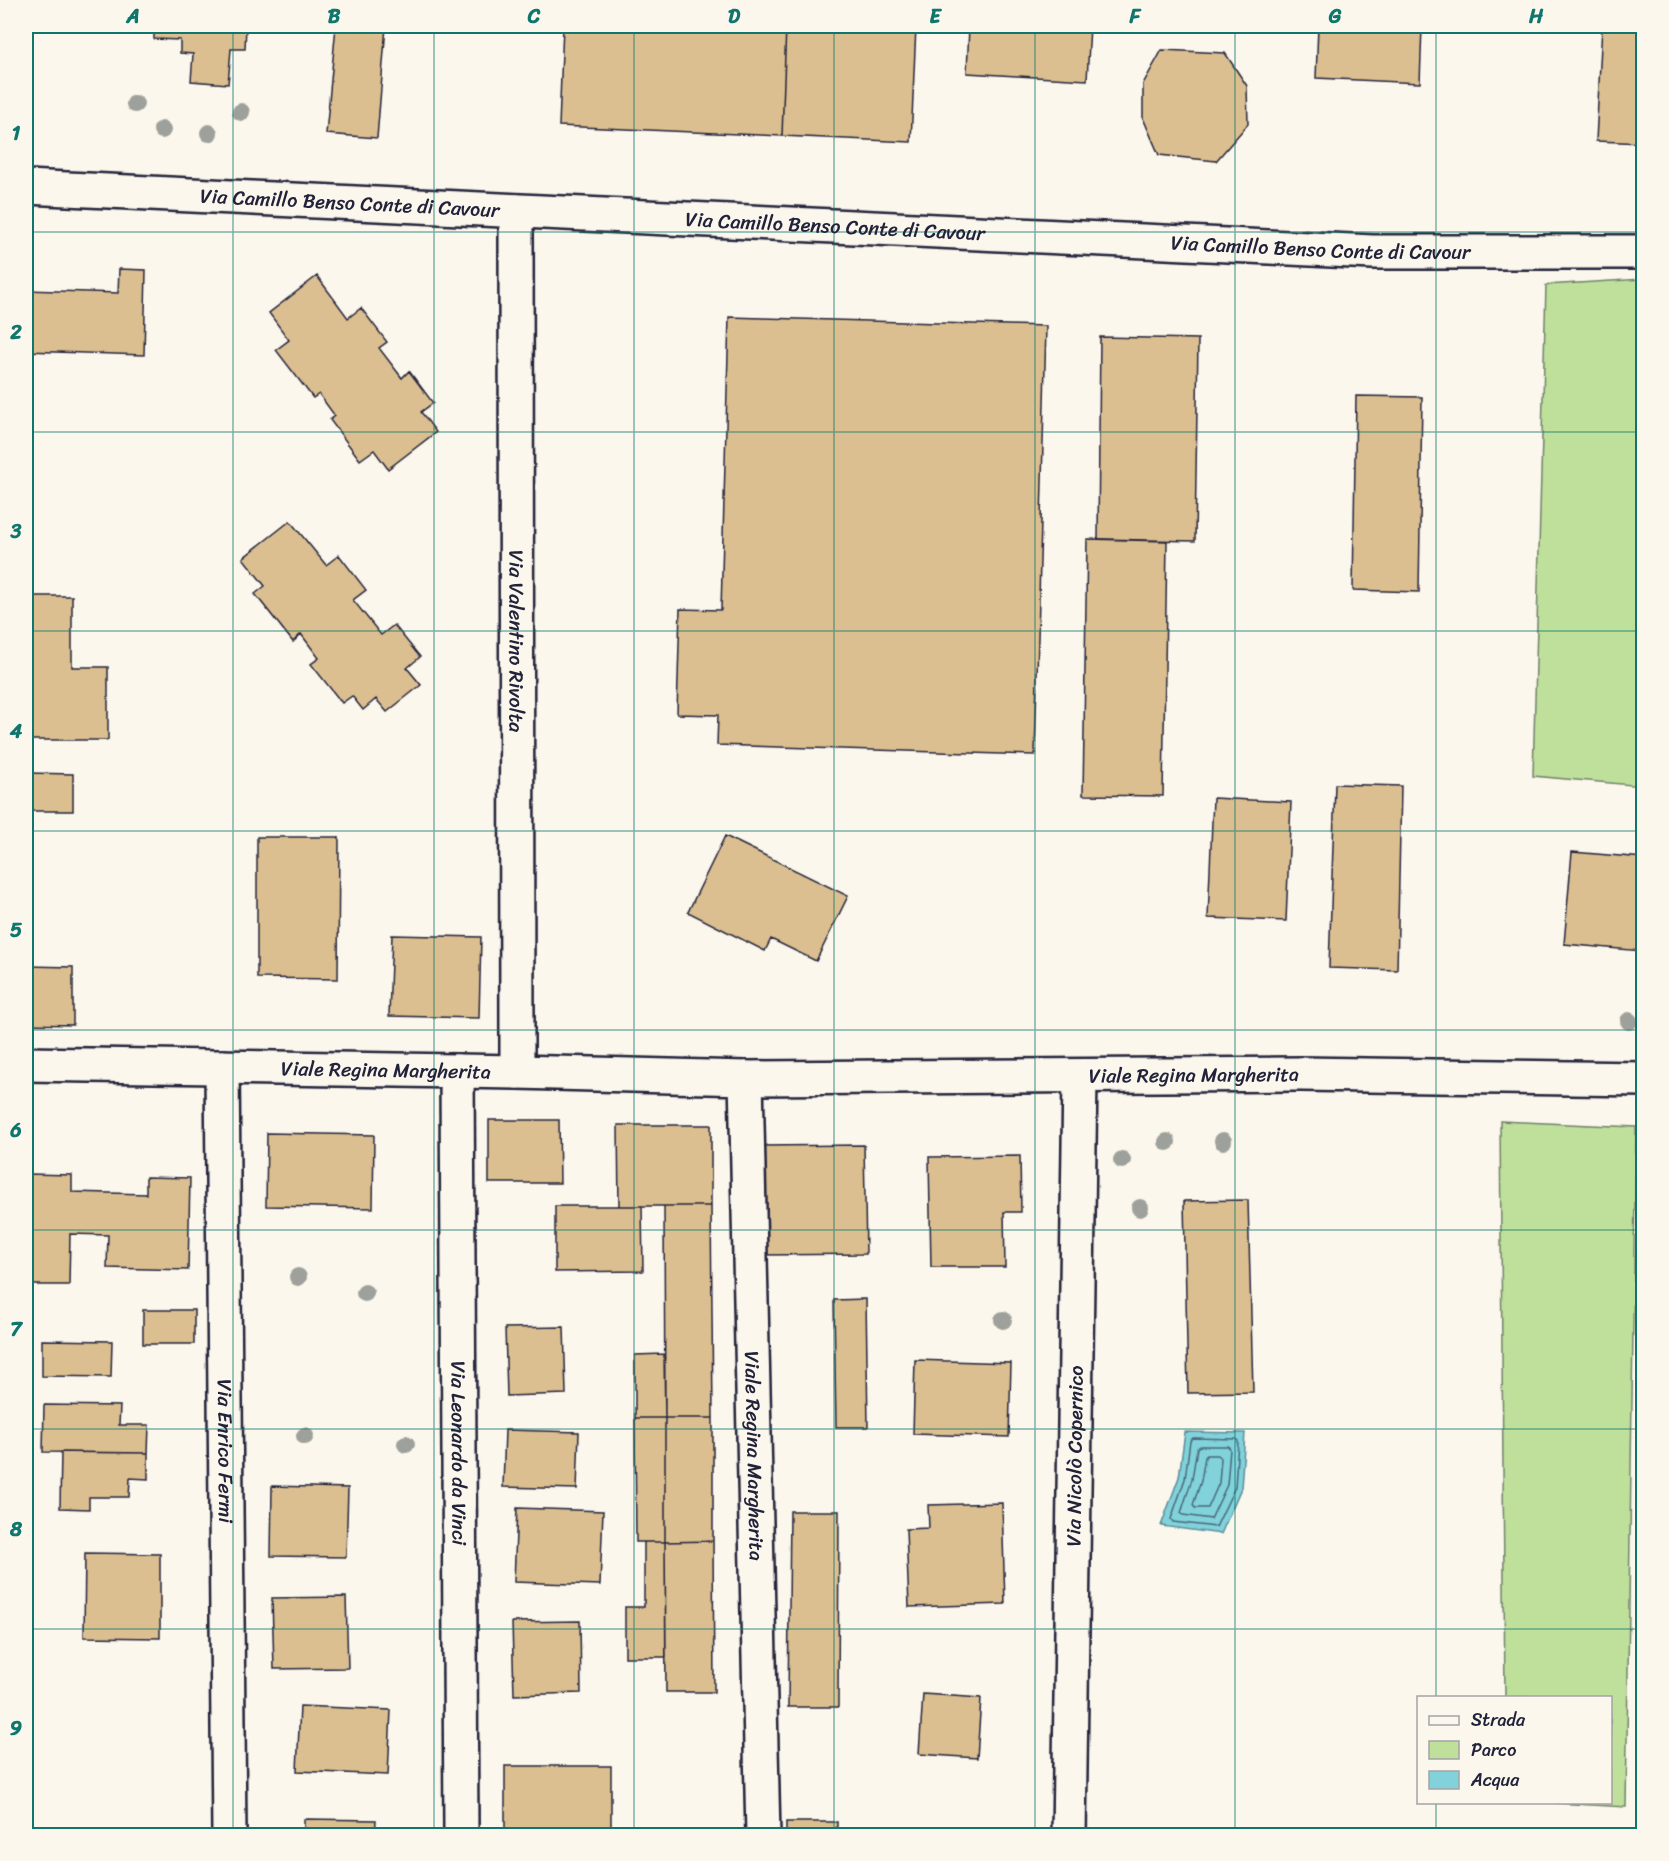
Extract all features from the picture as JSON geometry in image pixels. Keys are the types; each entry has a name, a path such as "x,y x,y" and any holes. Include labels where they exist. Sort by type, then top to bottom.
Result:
{"street":[{"name":"Via Camillo Benso Conte di Cavour","path":"26,188 1373,252 1644,252"},
{"name":"Via Valentino Rivolta","path":"516,211 517,1072"},
{"name":"Viale Regina Margherita","path":"26,1064 222,1066 746,1078 1301,1074 1644,1079"},
{"name":"Via Enrico Fermi","path":"222,1066 229,1836"},
{"name":"Via Leonardo da Vinci","path":"457,1071 461,1836"},
{"name":"Via Nicolò Copernico","path":"1069,1836 1080,1077"},
{"name":"Viale Regina Margherita","path":"746,1078 763,1836"}],"green space":[{"path":"1643,279 1643,786 1533,776 1546,285"},
{"path":"1500,1121 1636,1127 1626,1807 1574,1804 1612,1804 1612,1696 1505,1696"}],"water":[{"path":"1185,1432 1245,1433 1241,1488 1221,1534 1161,1526 1179,1477"}],"building":[{"path":"154,26 246,26 245,49 231,49 228,84 191,81 193,54 180,53 180,40 154,39"},
{"path":"336,26 386,26 377,138 326,134"},
{"path":"563,26 786,26 782,136 559,126"},
{"path":"786,26 916,26 911,142 782,136"},
{"path":"969,26 1090,26 1087,80 967,73"},
{"path":"1318,26 1422,26 1420,83 1316,78"},
{"path":"1602,26 1644,26 1644,143 1596,141"},
{"path":"26,47 29,47 29,113 26,114"},
{"path":"1162,50 1225,53 1247,86 1248,124 1216,161 1159,155 1143,118 1143,84"},
{"path":"119,269 146,270 144,355 26,351 26,290 118,293"},
{"path":"317,276 348,318 361,308 387,342 379,348 402,378 409,371 433,403 421,412 436,432 388,469 374,450 360,460 330,420 335,416 319,394 313,398 276,350 289,340 269,313"},
{"path":"729,317 1046,326 1035,755 717,745 718,715 677,714 680,609 721,610"},
{"path":"1100,337 1198,339 1195,541 1098,539"},
{"path":"1356,396 1422,397 1419,592 1353,590"},
{"path":"290,521 326,565 339,555 366,590 353,600 381,635 394,625 420,657 407,668 421,685 387,712 376,699 363,710 352,696 342,703 311,664 319,658 301,634 293,642 255,594 265,586 243,558"},
{"path":"1087,539 1167,541 1163,796 1083,795"},
{"path":"26,596 72,596 72,667 108,667 108,740 26,740"},
{"path":"26,773 73,774 73,811 26,811"},
{"path":"1335,784 1401,786 1397,970 1329,968"},
{"path":"1213,798 1291,802 1286,921 1208,918"},
{"path":"725,836 848,896 816,961 771,939 765,951 688,912"},
{"path":"257,837 339,837 338,979 257,978"},
{"path":"1572,852 1644,858 1642,951 1564,944"},
{"path":"392,935 481,937 479,1018 389,1016"},
{"path":"26,966 73,967 73,1025 26,1024"},
{"path":"489,1120 559,1120 560,1183 489,1183"},
{"path":"618,1125 711,1125 711,1206 619,1206"},
{"path":"267,1133 374,1135 373,1208 266,1206"},
{"path":"864,1145 866,1254 762,1255 761,1146"},
{"path":"1020,1156 1021,1212 1004,1212 1005,1267 931,1267 929,1157"},
{"path":"27,1174 72,1175 72,1192 146,1194 146,1177 190,1178 188,1270 107,1268 108,1235 70,1234 69,1285 26,1285"},
{"path":"1248,1200 1253,1392 1188,1393 1184,1201"},
{"path":"555,1206 642,1206 643,1271 555,1272"},
{"path":"664,1206 711,1206 713,1418 665,1418"},
{"path":"866,1299 868,1427 836,1427 834,1300"},
{"path":"143,1310 194,1310 194,1344 143,1344"},
{"path":"564,1327 566,1394 507,1396 505,1328"},
{"path":"42,1340 112,1341 111,1377 42,1376"},
{"path":"664,1354 665,1418 635,1418 635,1355"},
{"path":"915,1360 1011,1363 1009,1437 913,1434"},
{"path":"44,1405 120,1406 119,1425 149,1425 148,1453 43,1452"},
{"path":"635,1418 665,1418 665,1542 636,1542"},
{"path":"665,1418 713,1418 713,1541 665,1542"},
{"path":"505,1430 579,1432 577,1489 503,1487"},
{"path":"61,1452 148,1453 148,1479 130,1478 129,1497 89,1497 89,1509 60,1508"},
{"path":"272,1486 348,1488 346,1557 271,1556"},
{"path":"1002,1503 1005,1604 909,1607 906,1529 929,1528 928,1505"},
{"path":"517,1508 603,1511 600,1585 514,1582"},
{"path":"790,1511 839,1511 838,1707 788,1707"},
{"path":"713,1541 714,1692 666,1692 665,1542"},
{"path":"644,1542 665,1542 666,1657 625,1657 625,1607 644,1607"},
{"path":"85,1553 160,1554 160,1638 84,1637"},
{"path":"346,1597 348,1668 274,1669 272,1598"},
{"path":"580,1621 581,1693 514,1695 512,1622"},
{"path":"923,1694 981,1698 977,1758 919,1754"},
{"path":"300,1706 391,1710 388,1775 297,1771"},
{"path":"505,1766 611,1766 611,1836 505,1836"},
{"path":"304,1819 376,1820 375,1836 304,1836"},
{"path":"786,1822 837,1822 837,1836 786,1836"}]}
